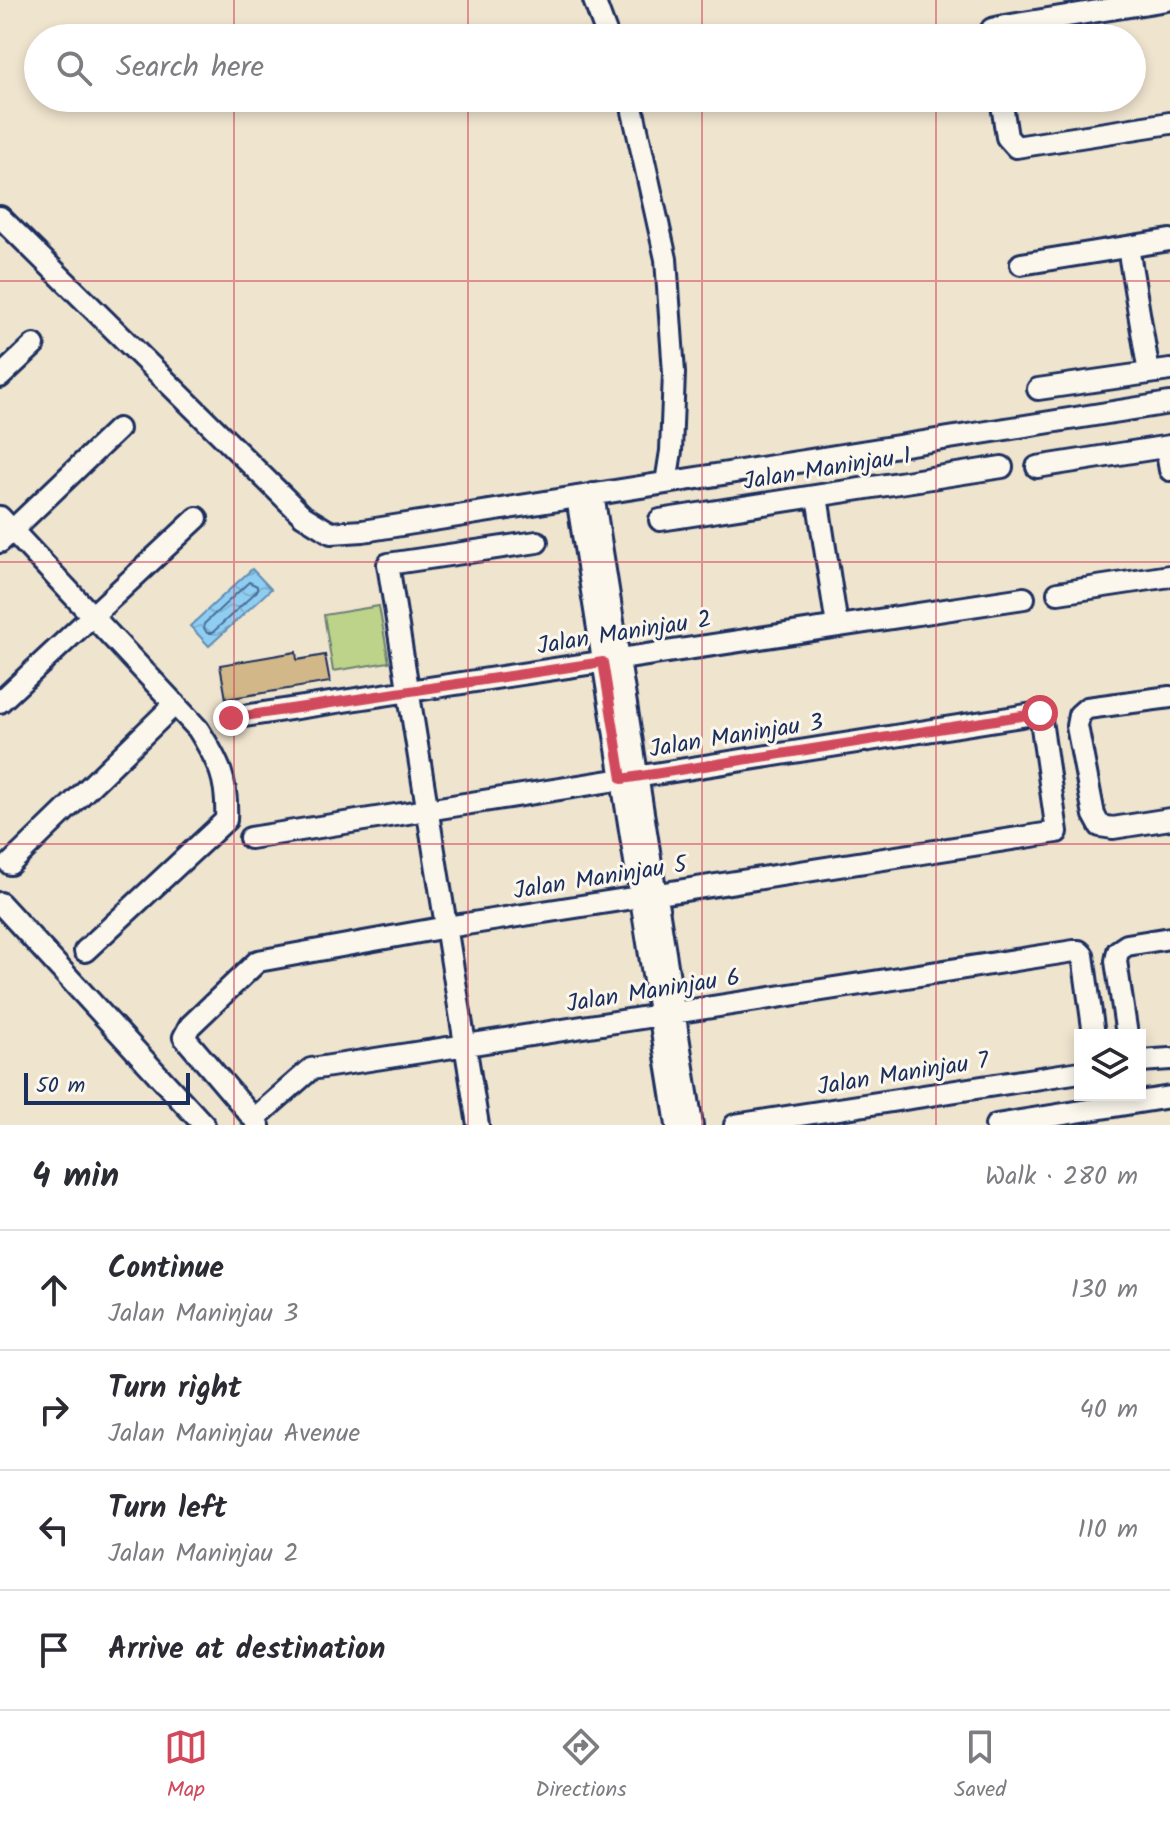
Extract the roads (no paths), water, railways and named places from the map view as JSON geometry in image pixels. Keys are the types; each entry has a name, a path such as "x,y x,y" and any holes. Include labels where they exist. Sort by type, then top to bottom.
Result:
{"street":[{"path":"594,0 603,24"},
{"path":"1043,24 1167,0"},
{"path":"633,112 666,259 674,373 671,451 666,483"},
{"path":"1003,112 1007,137 1016,147 1170,123"},
{"path":"0,217 303,516 331,533 363,531 1170,403"},
{"path":"1021,264 1170,240"},
{"path":"1038,389 1160,371 1128,247"},
{"path":"0,377 34,345"},
{"path":"85,951 226,820 228,793 218,762 198,729 92,616 4,530 118,429"},
{"path":"1037,467 1168,447 1170,470"},
{"name":"Jalan Maninjau 1","path":"660,520 1002,467"},
{"path":"585,496 667,1014 692,1125"},
{"path":"817,496 837,626"},
{"path":"0,702 197,518"},
{"path":"478,1125 388,564 537,542"},
{"path":"1058,593 1170,576"},
{"name":"Jalan Maninjau 2","path":"231,718 1024,598"},
{"path":"1170,697 1087,708 1079,715 1077,726 1094,815 1100,826 1113,828 1170,819"},
{"path":"10,864 175,704"},
{"name":"Jalan Maninjau 3","path":"250,838 1040,713 1057,832"},
{"name":"Jalan Maninjau 5","path":"256,1122 184,1037 190,1026 258,961 447,927 1057,832"},
{"path":"0,903 204,1125"},
{"path":"1126,1029 1116,961 1118,951 1127,945 1170,938"},
{"name":"Jalan Maninjau 6","path":"256,1122 311,1069 1079,951 1083,955 1093,1029"},
{"path":"667,1014 677,1125"},
{"path":"1146,1061 1170,1059"},
{"name":"Jalan Maninjau 7","path":"735,1125 1074,1073"},
{"path":"996,1125 1170,1097"}],"water":[{"path":"252,569 271,589 209,646 190,626"}]}
